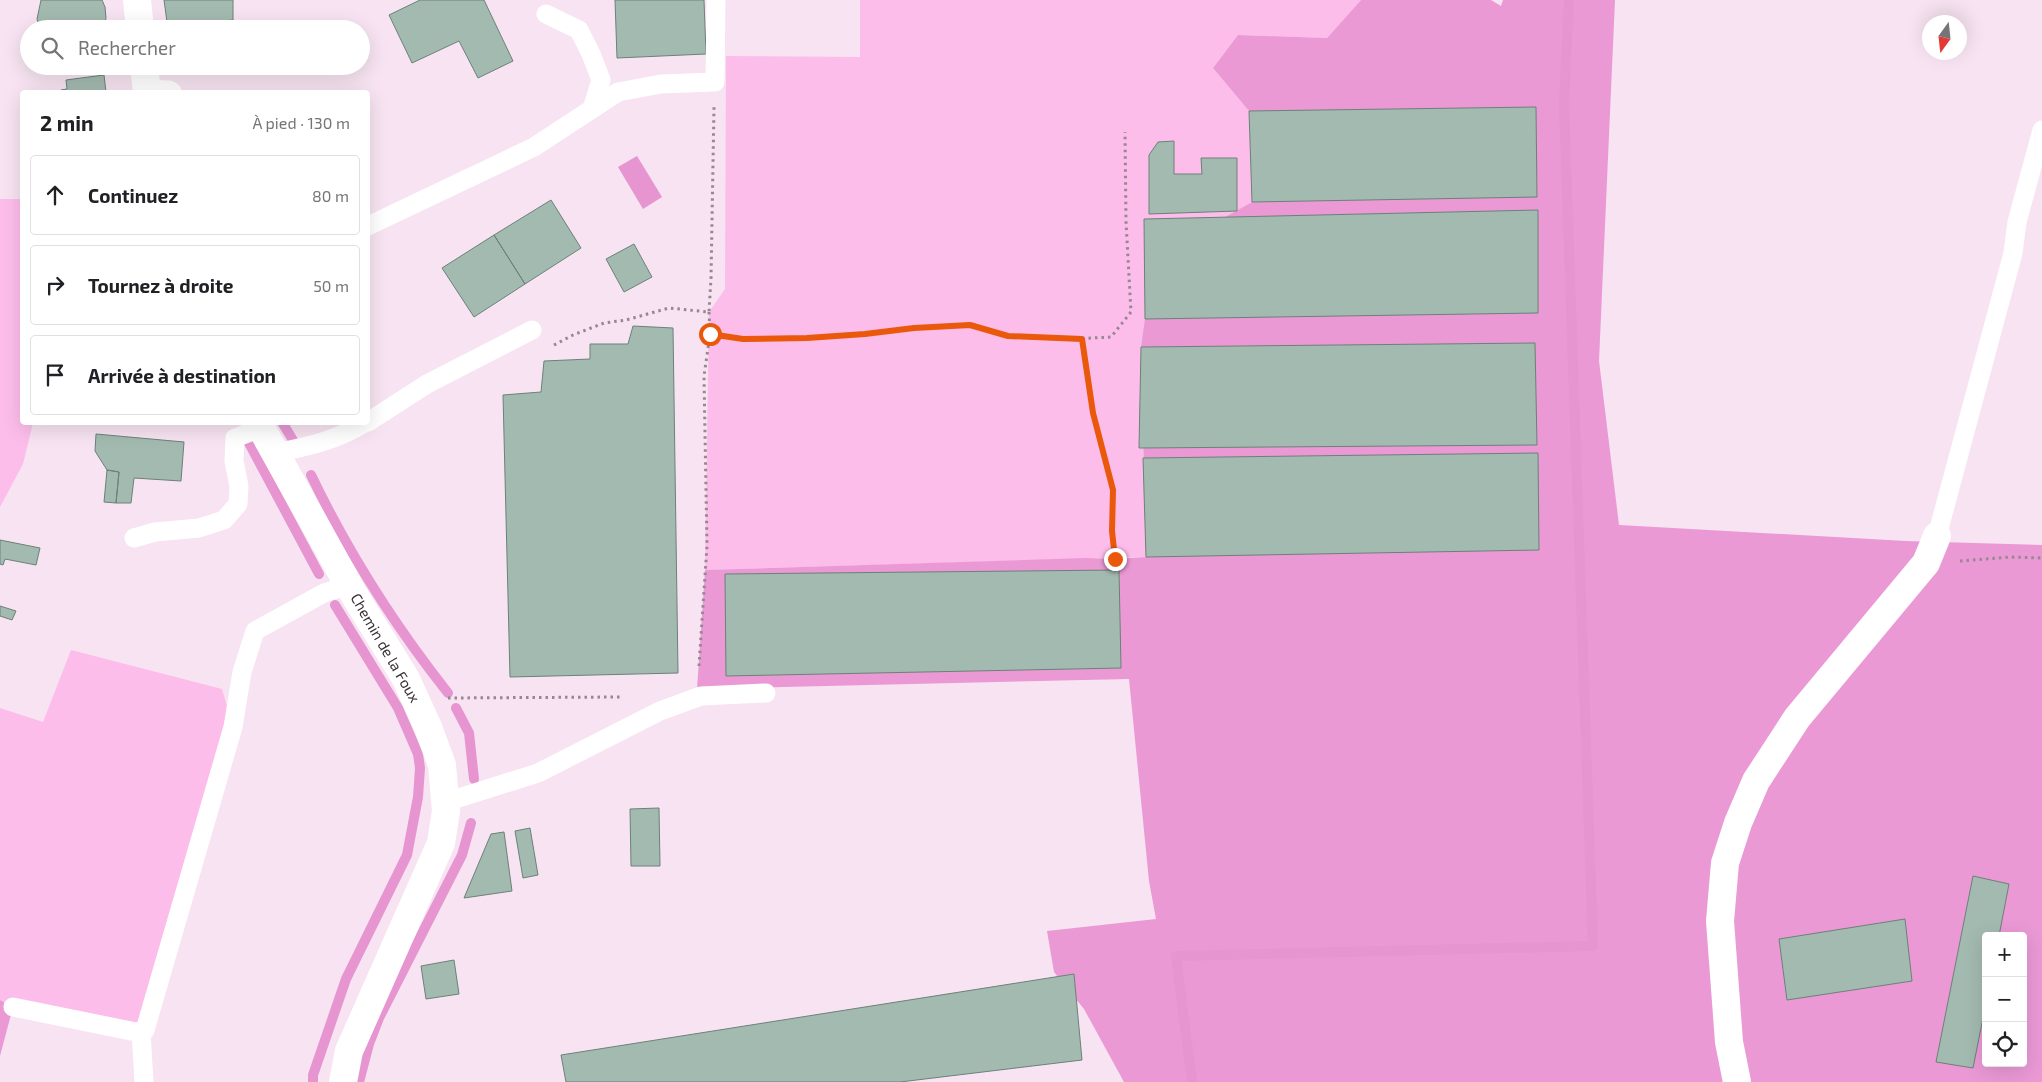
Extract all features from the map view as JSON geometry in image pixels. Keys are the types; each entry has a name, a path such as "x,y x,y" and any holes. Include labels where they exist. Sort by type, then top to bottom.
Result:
{"street":[{"path":"137,0 139,20"},
{"name":"Chemin de la Foux","path":"259,425 349,585 406,678 428,727 442,765 446,811 441,843 349,1051 343,1082"},
{"path":"1737,1082 1729,1042 1720,921 1725,863 1738,823 1756,781 1796,718 1926,563 1938,536"}],"lane":[{"path":"370,225 534,146 618,92 661,84 715,82 716,0"},
{"path":"546,14 579,30 601,80 592,109"},
{"path":"146,82 169,90"},
{"path":"1938,536 2013,253 2016,222 2042,130"},
{"path":"370,420 427,384 532,330"},
{"path":"134,538 155,532 199,528 224,520 238,504 239,486 234,461 236,438 259,425"},
{"path":"274,453 311,447 350,432 362,425"},
{"path":"13,1007 136,1032 145,1030 196,858 232,727 242,672 254,631 324,593 349,585"},
{"path":"446,802 538,773 660,712 701,696 766,693"},
{"path":"141,1031 144,1082"}],"path":[{"path":"699,666 707,546 704,376 710,334 715,82"},
{"path":"710,334 743,339 807,338 970,325 1008,336 1082,339 1111,337 1131,312 1126,222 1125,132"},
{"path":"553,346 573,335 604,323 626,320 669,308 709,312"},
{"path":"1082,339 1093,413 1113,490 1112,531 1115,559"},
{"path":"1926,563 2010,557 2042,558"},
{"path":"418,706 450,697 621,697"}],"shaded area":[{"path":"860,0 1361,0 1327,38 1238,35 1213,68 1249,111 1252,202 1164,251 1141,347 1146,557 705,570 709,312 725,289 726,56 860,57"},
{"path":"1361,0 1491,0 1501,6 1503,0 1615,0 1599,361 1619,525 1906,541 2042,545 2042,1082 1124,1082 1084,1009 1054,972 1047,931 1156,919 1149,881 1129,679 697,689 705,570 1146,557 1141,347 1145,319 1164,251 1252,202 1258,111 1249,111 1213,68 1238,35 1327,38"},
{"path":"637,156 662,197 643,209 618,167"},
{"path":"0,199 20,199 20,425 33,425 23,464 0,507"},
{"path":"71,650 222,689 233,727 145,1030 13,1007 0,1000 0,708 43,722"},
{"path":"0,1000 13,1007 0,1056"}],"building":[{"path":"41,0 102,0 105,7 105,20 37,19"},
{"path":"164,0 233,0 233,20 167,20"},
{"path":"420,0 484,0 513,61 478,78 459,41 412,63 389,15"},
{"path":"615,0 704,0 706,54 617,58"},
{"path":"104,75 106,90 61,90 67,89 66,80"},
{"path":"1536,107 1537,197 1252,202 1249,111"},
{"path":"1174,141 1174,174 1202,174 1201,158 1237,158 1237,211 1149,214 1149,155 1158,142"},
{"path":"551,200 581,248 525,284 494,235"},
{"path":"1538,210 1538,313 1145,319 1144,219"},
{"path":"494,235 525,284 474,317 442,268"},
{"path":"634,244 652,277 624,292 606,259"},
{"path":"633,326 673,328 678,673 510,677 503,395 541,392 544,361 590,359 590,344 628,344"},
{"path":"1535,343 1537,445 1139,448 1141,347"},
{"path":"96,434 184,442 181,481 134,478 131,503 116,503 119,472 107,470 95,451"},
{"path":"1538,453 1539,550 1146,557 1143,458"},
{"path":"107,470 119,472 116,503 104,502"},
{"path":"0,540 40,548 36,565 5,559 3,565 0,564"},
{"path":"1119,570 1121,668 726,676 725,574"},
{"path":"0,606 16,611 12,620 0,616"},
{"path":"659,808 660,866 631,866 630,809"},
{"path":"530,828 538,875 523,878 515,831"},
{"path":"504,832 512,891 464,898 491,834"},
{"path":"1973,876 2009,884 2000,932 1982,932 1982,1023 1973,1068 1936,1062"},
{"path":"1905,919 1912,981 1787,1000 1779,939"},
{"path":"454,960 459,994 426,999 421,966"},
{"path":"1074,974 1082,1060 900,1082 566,1082 561,1055"}],"waterway":[{"path":"1192,1082 1176,956 1593,946 1564,104 1569,0"},
{"path":"284,425 294,442"},
{"path":"249,443 319,574"},
{"path":"311,475 325,504 374,588 409,642 448,693"},
{"path":"313,1082 313,1075 346,979 407,855 418,797 420,768 418,754 398,708 335,605"},
{"path":"456,708 469,733 474,779"},
{"path":"359,1082 369,1044 379,1018 462,855 471,823"}],"route":[{"path":"710,334 743,339 807,338 970,325 1008,336 1082,339 1093,413 1113,490 1112,531 1115,559"}]}
